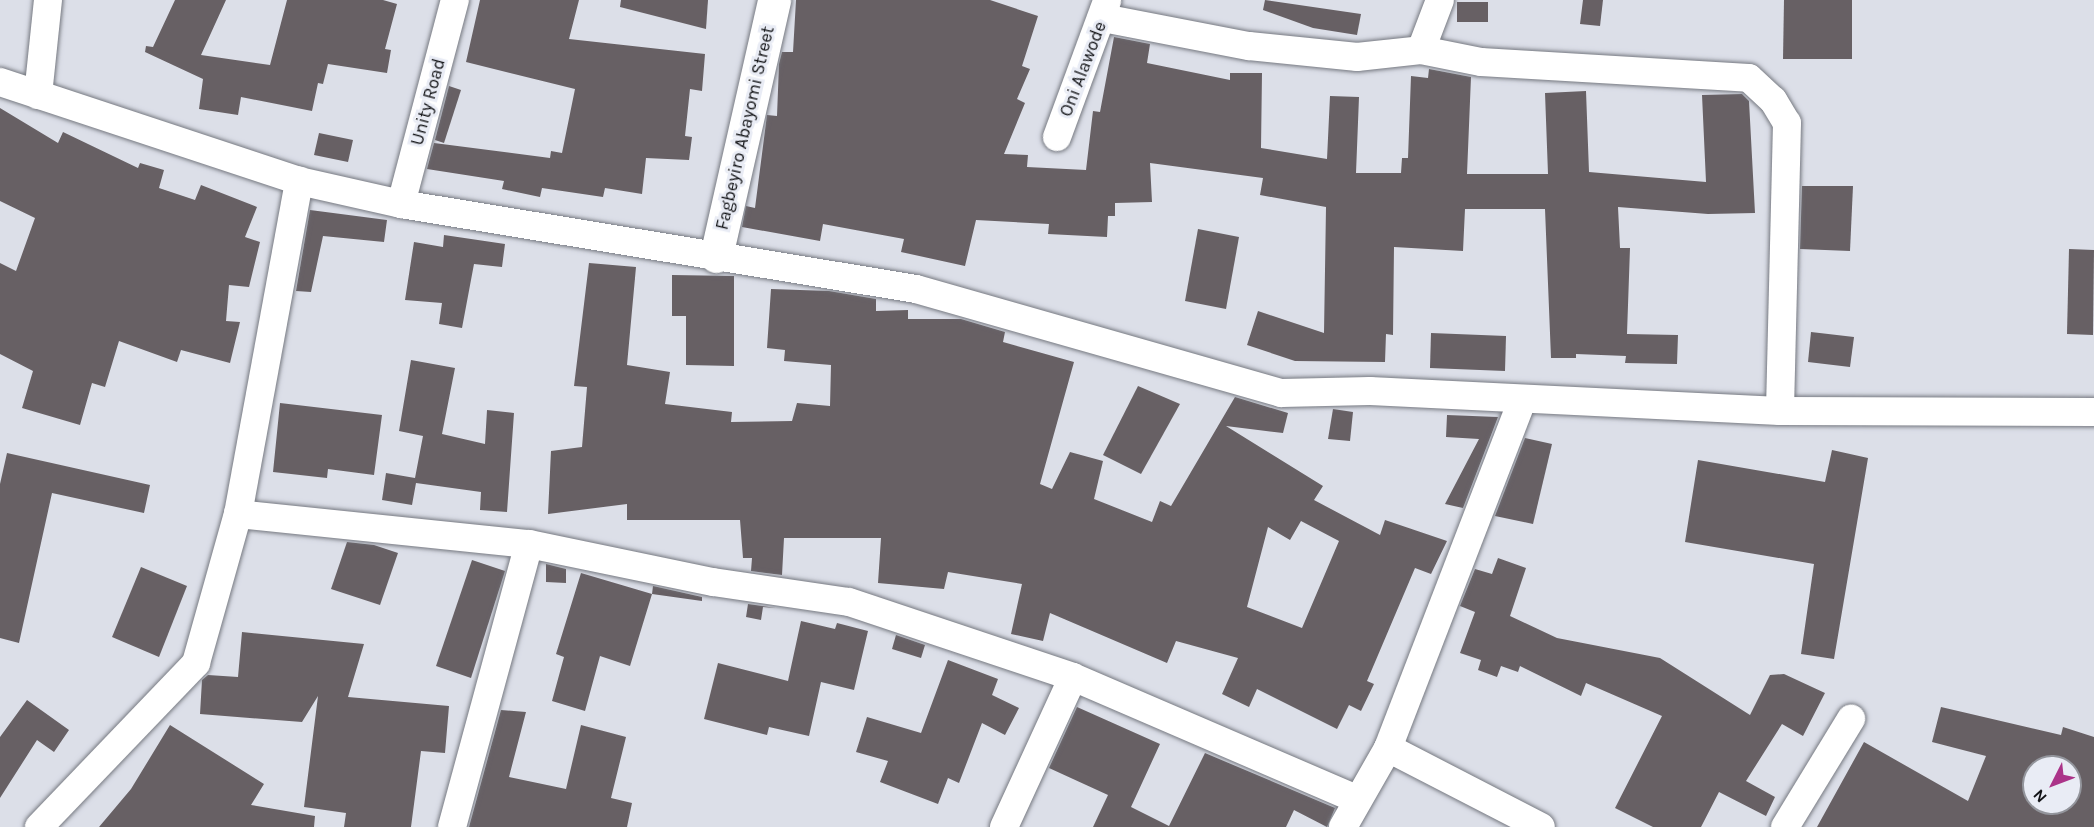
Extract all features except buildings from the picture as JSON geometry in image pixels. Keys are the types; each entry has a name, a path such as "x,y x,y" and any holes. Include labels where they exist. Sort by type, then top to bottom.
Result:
{"street":[{"path":"38,95 48,0"},
{"name":"Unity Road","path":"401,204 455,0"},
{"name":"Fagbeyiro Abayomi Street","path":"716,256 774,0"},
{"path":"1421,50 1440,0"},
{"path":"1105,9 1249,46 1347,56 1421,50 1481,62 1749,78 1773,99 1787,123 1780,411"},
{"name":"Oni Alawode","path":"1057,137 1105,9"},
{"path":"0,82 299,181 401,204 916,289 1281,393 1370,391 1780,411 2094,412"},
{"path":"39,827 196,663 238,514 299,181"},
{"path":"1343,827 1388,748 1522,400"},
{"path":"238,514 529,544 713,582 849,602 1073,677 1358,800"},
{"path":"452,827 529,544"},
{"path":"1004,827 1073,677"},
{"path":"1785,827 1851,719"},
{"path":"1388,748 1541,827"}]}
